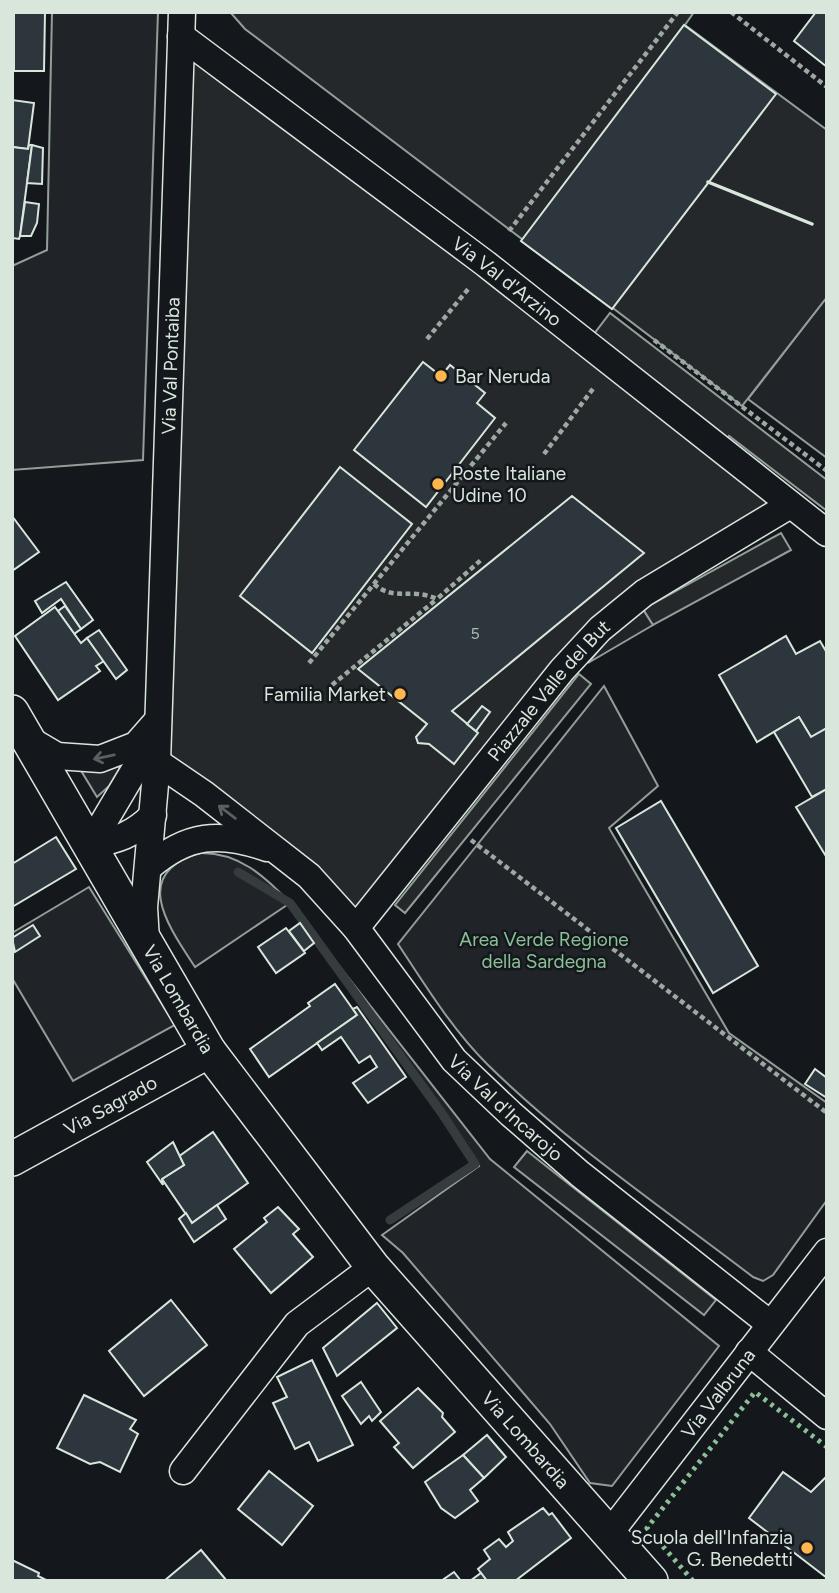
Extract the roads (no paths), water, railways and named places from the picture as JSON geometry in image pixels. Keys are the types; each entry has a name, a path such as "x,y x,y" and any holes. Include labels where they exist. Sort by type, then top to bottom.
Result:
{"street":[{"name":"Via Val d'Arzino","path":"182,24 827,533"},
{"name":"Via Val Pontaiba","path":"146,943 144,907 153,815 150,758 158,720 182,24"},
{"name":"Piazzale Valle del But","path":"356,928 562,670 600,629 644,593 790,505"},
{"path":"20,726 57,756 100,760 136,746 158,720"},
{"name":"Via Lombardia","path":"20,726 209,1051 373,1267 650,1581"},
{"name":"Via Val Pontaiba","path":"90,845 150,758"},
{"name":"Via Val d'Incarojo","path":"150,758 282,853 309,876 356,928 454,1060 580,1174 770,1324"},
{"path":"90,845 117,841 138,831 153,815"},
{"name":"Via Val d'Incarojo","path":"153,815 182,835 248,842 282,853"},
{"name":"Via Val d'Incarojo","path":"149,867 170,849 208,838"},
{"name":"Via Sagrado","path":"12,1159 209,1051"},
{"name":"Via Valbruna","path":"609,1534 827,1252"},
{"path":"183,1471 297,1324 373,1267"},
{"path":"749,1352 827,1416"}],"waterway":[{"path":"238,872 290,903 441,1112 475,1164 390,1220"}],"place":[{"name":"Bar Neruda","path":"441,376"},
{"name":"Poste Italiane Udine 10","path":"438,484"},
{"name":"Familia Market","path":"400,694"},
{"name":"Scuola dell'Infanzia G. Benedetti","path":"807,1548"}],"park label":[{"name":"Area Verde Regione della Sardegna","path":"544,950"}]}
